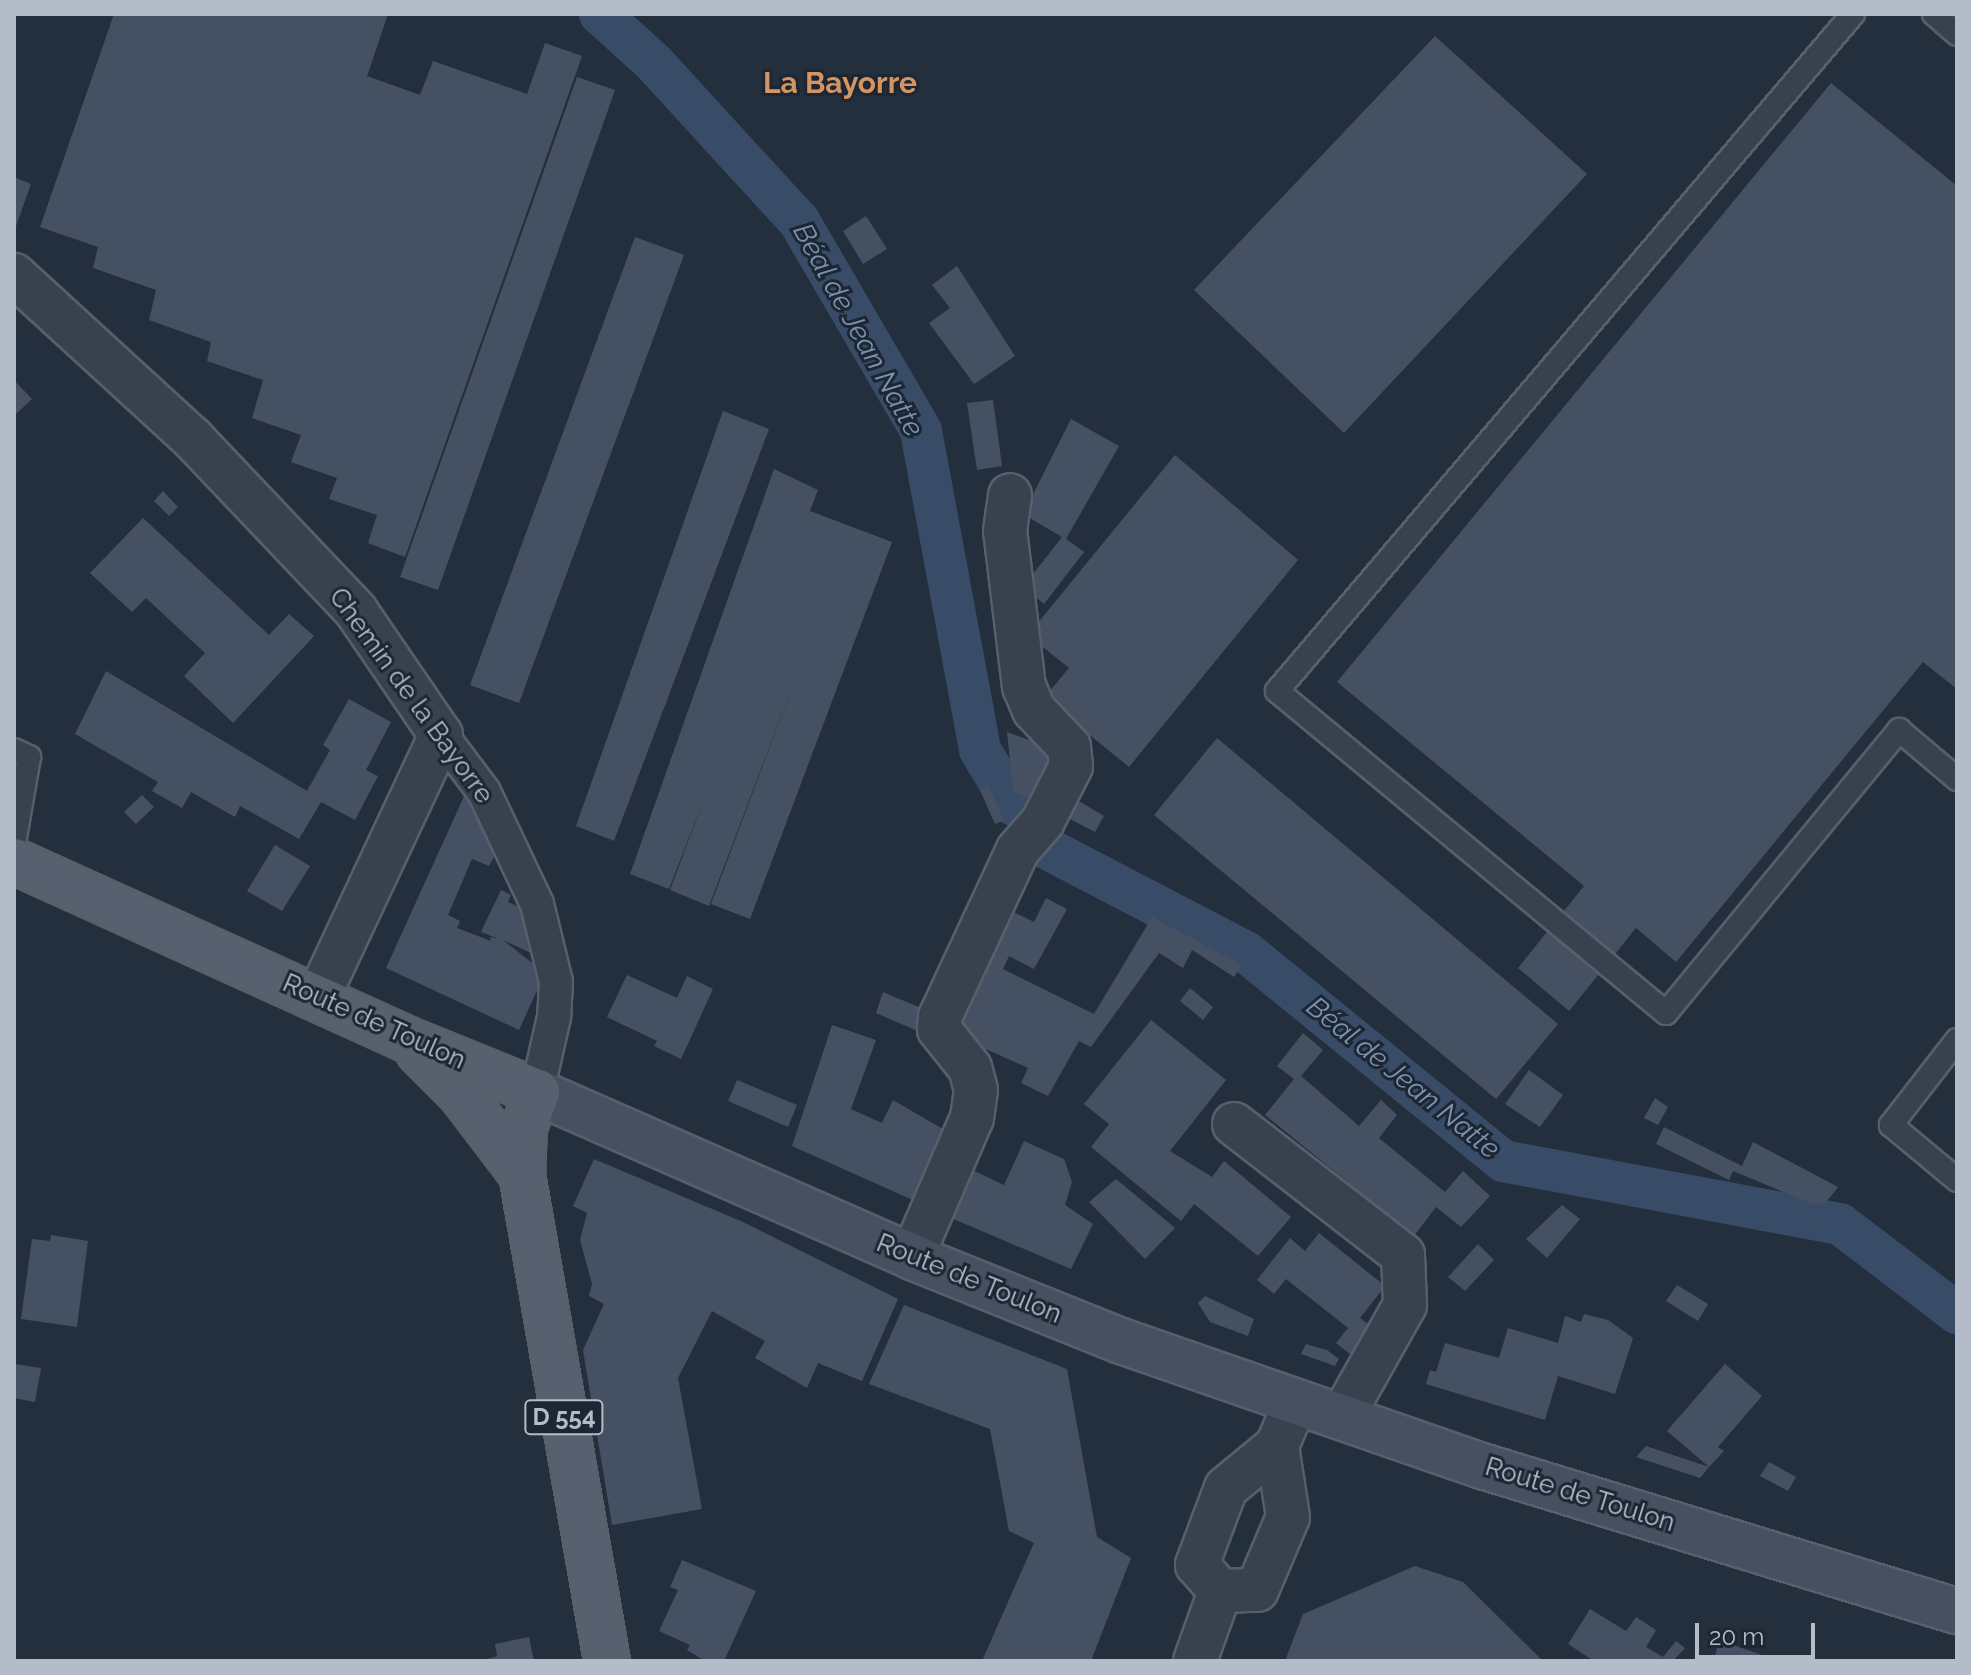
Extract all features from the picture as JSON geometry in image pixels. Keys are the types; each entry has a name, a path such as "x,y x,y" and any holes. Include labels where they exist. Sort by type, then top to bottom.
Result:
{"main road":[{"name":"Route de Toulon","path":"14,861 406,1039 537,1092 912,1257 1121,1341 1482,1466 1957,1611"},
{"path":"406,1039 461,1094 522,1174"},
{"name":"D 554","path":"537,1092 524,1127 522,1174 607,1661"}],"street":[{"name":"Chemin de la Bayorre","path":"14,275 193,439 356,611 484,792 537,904 556,982 554,1017 537,1092"},
{"path":"912,1257 972,1118 976,1090 970,1068 939,1029 940,1017 1018,850 1043,821 1071,766 1069,747 1034,710 1024,687 1005,531 1010,495"},
{"path":"318,997 441,735"},
{"path":"1234,1124 1403,1255 1405,1305 1342,1417"},
{"path":"1220,1591 1197,1565 1226,1488 1277,1446 1296,1401"},
{"path":"1220,1591 1257,1590 1288,1517 1277,1446"},
{"path":"1195,1661 1220,1591"}],"lane":[{"path":"1853,14 1277,691 1666,1013 1899,730 1957,779"},
{"path":"1934,14 1957,34"},
{"path":"14,750 29,757 14,844"},
{"path":"1957,1040 1891,1125 1957,1180"}],"building":[{"path":"114,14 388,14 367,76 420,95 433,61 527,94 545,43 582,56 405,557 368,543 377,515 329,499 337,478 291,462 301,435 252,418 263,380 207,361 211,342 149,320 156,290 93,268 98,247 40,227"},
{"path":"1435,36 1587,174 1344,433 1194,290"},
{"path":"577,77 615,90 438,590 400,577"},
{"path":"1831,83 1957,186 1957,689 1923,662 1676,962 1636,928 1569,1011 1518,968 1584,886 1337,682"},
{"path":"14,177 31,184 14,232"},
{"path":"866,216 887,249 863,264 843,231"},
{"path":"635,237 684,255 519,703 470,685"},
{"path":"957,266 1015,356 974,384 929,323 950,308 932,285"},
{"path":"14,380 32,399 14,416"},
{"path":"993,400 1002,466 977,470 967,403"},
{"path":"723,411 769,429 614,841 576,826"},
{"path":"1071,419 1119,446 1066,539 1084,552 1044,604 1023,587 1062,537 1023,514"},
{"path":"1175,455 1298,560 1129,767 1044,698 1069,668 1028,635"},
{"path":"774,469 818,490 810,511 892,542 750,919 711,904 799,669 709,906 670,890 705,796 669,889 630,874"},
{"path":"163,491 178,507 169,516 154,501"},
{"path":"143,518 269,635 289,614 314,636 233,723 184,676 205,653 146,598 132,612 90,573"},
{"path":"106,671 307,791 330,750 323,745 349,699 391,722 366,770 378,776 355,820 321,802 299,839 240,806 235,817 191,792 182,808 152,791 158,782 75,734"},
{"path":"1007,732 1062,752 1039,804 1013,791"},
{"path":"1217,738 1558,1024 1496,1099 1154,815"},
{"path":"989,787 1004,820 995,824 980,790"},
{"path":"466,792 498,850 489,866 472,859 448,915 460,921 457,928 491,941 490,937 499,939 481,932 501,890 511,895 508,902 519,907 533,954 503,940 536,966 539,986 519,1030 386,968"},
{"path":"142,795 154,807 136,824 124,812"},
{"path":"1077,800 1104,816 1095,832 1068,818"},
{"path":"275,845 310,866 282,911 247,891"},
{"path":"1046,898 1067,909 1034,969 1009,956 1003,969 1094,1014 1152,917 1242,965 1234,977 1192,950 1183,968 1159,953 1091,1047 1079,1041 1048,1096 1021,1083 1028,1068 948,1032 1003,907 1034,922"},
{"path":"627,975 677,998 687,976 713,989 681,1059 654,1046 657,1041 607,1017"},
{"path":"1190,988 1213,1007 1203,1020 1180,1001"},
{"path":"883,992 928,1011 920,1032 876,1013"},
{"path":"1151,1020 1226,1080 1170,1151 1212,1177 1224,1161 1291,1217 1258,1256 1194,1204 1181,1221 1091,1147 1109,1124 1084,1104"},
{"path":"832,1025 876,1040 851,1109 882,1123 893,1100 953,1135 926,1206 792,1146"},
{"path":"1303,1033 1323,1050 1301,1076 1359,1126 1381,1100 1397,1115 1379,1138 1445,1192 1463,1171 1490,1196 1461,1227 1436,1207 1414,1236 1265,1115 1294,1079 1277,1066"},
{"path":"1529,1070 1563,1095 1540,1127 1505,1104"},
{"path":"737,1080 797,1105 788,1127 728,1101"},
{"path":"1655,1098 1668,1107 1658,1125 1644,1118"},
{"path":"1664,1127 1742,1166 1753,1142 1838,1187 1825,1204 1815,1205 1733,1171 1729,1180 1656,1144"},
{"path":"1024,1141 1064,1159 1072,1182 1065,1205 1093,1224 1071,1269 942,1214 964,1166 1004,1185"},
{"path":"594,1159 743,1222 898,1299 862,1381 818,1363 807,1388 755,1358 765,1341 712,1311 678,1378 702,1509 612,1525 583,1350 604,1304 589,1296 592,1284 580,1240 587,1213 573,1206"},
{"path":"1116,1179 1175,1228 1145,1259 1089,1202"},
{"path":"1562,1205 1580,1219 1547,1258 1526,1239"},
{"path":"1319,1233 1385,1286 1360,1318 1372,1327 1354,1357 1336,1343 1348,1328 1286,1279 1274,1294 1257,1280 1290,1238 1305,1251"},
{"path":"51,1235 88,1241 77,1327 21,1319 32,1239 50,1241"},
{"path":"1478,1244 1494,1260 1465,1291 1448,1277"},
{"path":"1677,1285 1708,1304 1698,1321 1666,1301"},
{"path":"1205,1296 1254,1319 1248,1336 1210,1322 1198,1303"},
{"path":"904,1305 1067,1369 1097,1537 1131,1558 1091,1661 982,1661 1034,1543 1009,1531 990,1429 869,1384"},
{"path":"1584,1314 1608,1320 1633,1338 1615,1394 1558,1376 1545,1420 1426,1384 1430,1370 1436,1372 1445,1343 1499,1358 1508,1328 1558,1343 1565,1316 1581,1322"},
{"path":"1306,1344 1327,1350 1339,1359 1335,1366 1301,1354"},
{"path":"15,1364 41,1368 35,1402 14,1398"},
{"path":"1725,1364 1762,1396 1718,1447 1724,1451 1709,1467 1667,1431"},
{"path":"1646,1446 1709,1467 1700,1478 1636,1457"},
{"path":"1769,1462 1796,1477 1788,1491 1760,1476"},
{"path":"682,1560 756,1591 724,1661 705,1661 687,1650 690,1645 659,1631 678,1590 670,1587"},
{"path":"1415,1566 1463,1582 1543,1661 1285,1661 1303,1614"},
{"path":"1590,1609 1626,1631 1636,1617 1656,1630 1646,1647 1663,1657 1676,1641 1685,1648 1673,1661 1594,1661 1568,1644"},
{"path":"529,1637 534,1661 480,1661 497,1656 495,1644"},
{"path":"1719,1640 1779,1661 1714,1661"}],"waterway":[{"name":"Béal de Jean Natte","path":"600,14 654,63 799,221 921,431 980,750 1013,805"},
{"name":"Béal de Jean Natte","path":"1046,848 1246,952 1503,1161 1840,1224 1957,1313"}],"district":[{"name":"La Bayorre","path":"840,83"}]}
